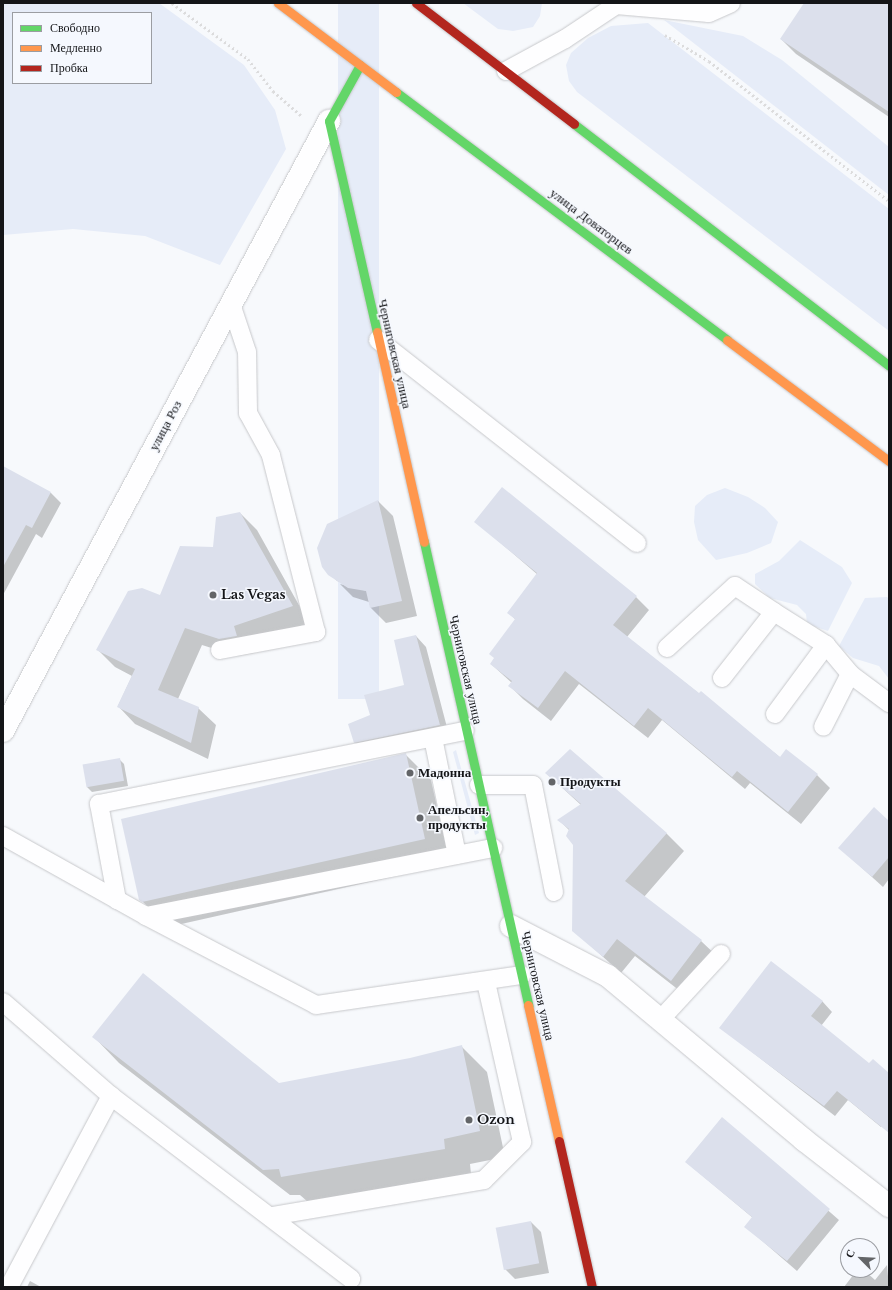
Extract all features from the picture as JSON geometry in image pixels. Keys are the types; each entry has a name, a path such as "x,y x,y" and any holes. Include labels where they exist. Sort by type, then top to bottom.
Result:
{"main road":[{"name":"улица Доваторцев","path":"278,3 889,461"},
{"path":"416,3 889,366"},
{"path":"326,127 360,65"},
{"name":"Черниговская улица","path":"326,127 378,340 465,731 479,785 592,1287"}],"street":[{"name":"улица Роз","path":"3,731 326,127"},
{"path":"511,926 608,976 804,1140 889,1206"}],"lane":[{"path":"506,71 565,39 616,5 709,13 731,3"},
{"path":"220,650 316,632 271,455 248,413 247,352 231,304"},
{"path":"378,340 637,544"},
{"path":"667,648 735,586 826,645 850,674 889,703"},
{"path":"722,678 774,612"},
{"path":"776,714 826,645"},
{"path":"823,727 850,674"},
{"path":"117,900 99,804 465,731"},
{"path":"433,738 457,855"},
{"path":"479,785 533,786 554,892"},
{"path":"3,836 146,916 316,1005 486,982 522,975"},
{"path":"146,916 493,848"},
{"path":"660,1020 721,954"},
{"path":"272,1216 484,1180 522,1142 486,982"},
{"path":"3,1002 111,1096 272,1216 351,1279"},
{"path":"9,1287 111,1096"}],"path":[{"path":"172,3 248,59 273,91 326,127"},
{"path":"662,33 709,61 889,201"}],"shaded area":[{"path":"3,3 159,3 244,65 275,110 286,149 220,265 145,236 73,229 3,235"},
{"path":"338,3 379,3 379,699 338,699"},
{"path":"463,3 542,3 540,16 533,27 513,31 498,29"},
{"path":"664,20 743,36 782,60 889,147 889,195"},
{"path":"648,23 889,209 889,331 577,92 569,81 566,65 571,53 588,38 611,26"},
{"path":"725,488 748,497 765,508 778,522 771,543 747,553 716,560 698,540 694,522 695,506 707,495"},
{"path":"800,540 842,567 852,583 828,631 807,624 806,614 797,605 770,598 755,584 755,574 779,561"},
{"path":"887,597 889,599 889,679 879,666 853,658 839,646 865,598"},
{"path":"456,750 479,833 475,835 453,752"}],"building":[{"path":"804,3 889,3 889,112 780,39"},
{"path":"3,466 51,492 32,528 26,525 3,567"},
{"path":"502,487 637,596 613,625 699,693 701,691 780,757 786,749 818,774 788,812 737,771 732,777 648,708 634,726 565,671 538,708 508,686 512,681 490,664 494,658 489,654 515,619 507,613 537,573 474,522"},
{"path":"378,500 402,601 370,608 366,591 348,588 328,575 322,567 317,548 327,524"},
{"path":"240,512 293,606 234,626 237,636 219,639 185,628 158,690 199,707 191,743 117,707 135,669 96,650 128,591 142,588 160,595 180,546 213,547 216,517"},
{"path":"416,635 440,725 354,743 348,724 370,715 364,695 404,685 394,640"},
{"path":"570,749 667,833 625,881 702,940 671,981 617,939 603,957 572,931 573,845 566,836 569,829 557,820 581,804 545,773"},
{"path":"406,753 425,839 142,902 139,900 121,819"},
{"path":"120,758 124,781 87,787 83,765"},
{"path":"874,807 889,821 889,857 872,877 838,848"},
{"path":"771,961 823,1001 811,1016 869,1063 873,1059 889,1073 889,1133 837,1091 824,1106 719,1028"},
{"path":"143,973 279,1083 410,1058 462,1045 480,1131 444,1139 445,1149 281,1177 279,1169 263,1170 92,1037"},
{"path":"722,1117 830,1209 787,1261 744,1227 752,1217 685,1162"},
{"path":"531,1221 539,1263 504,1270 496,1228"}],"traffic: fast":[{"path":"360,65 329,121 377,332"},
{"path":"396,92 727,340"},
{"path":"574,124 889,366"},
{"path":"424,542 528,1005"}],"traffic: slow":[{"path":"278,3 396,92"},
{"path":"377,332 424,542"},
{"path":"727,340 889,461"},
{"path":"528,1005 559,1141"}],"traffic: jam":[{"path":"416,3 574,124"},
{"path":"559,1141 592,1287"}],"place":[{"name":"Las Vegas","path":"213,595"},
{"name":"Мадонна","path":"410,773"},
{"name":"Продукты","path":"552,782"},
{"name":"Апельсин, продукты","path":"420,818"},
{"name":"Ozon","path":"469,1120"}]}
